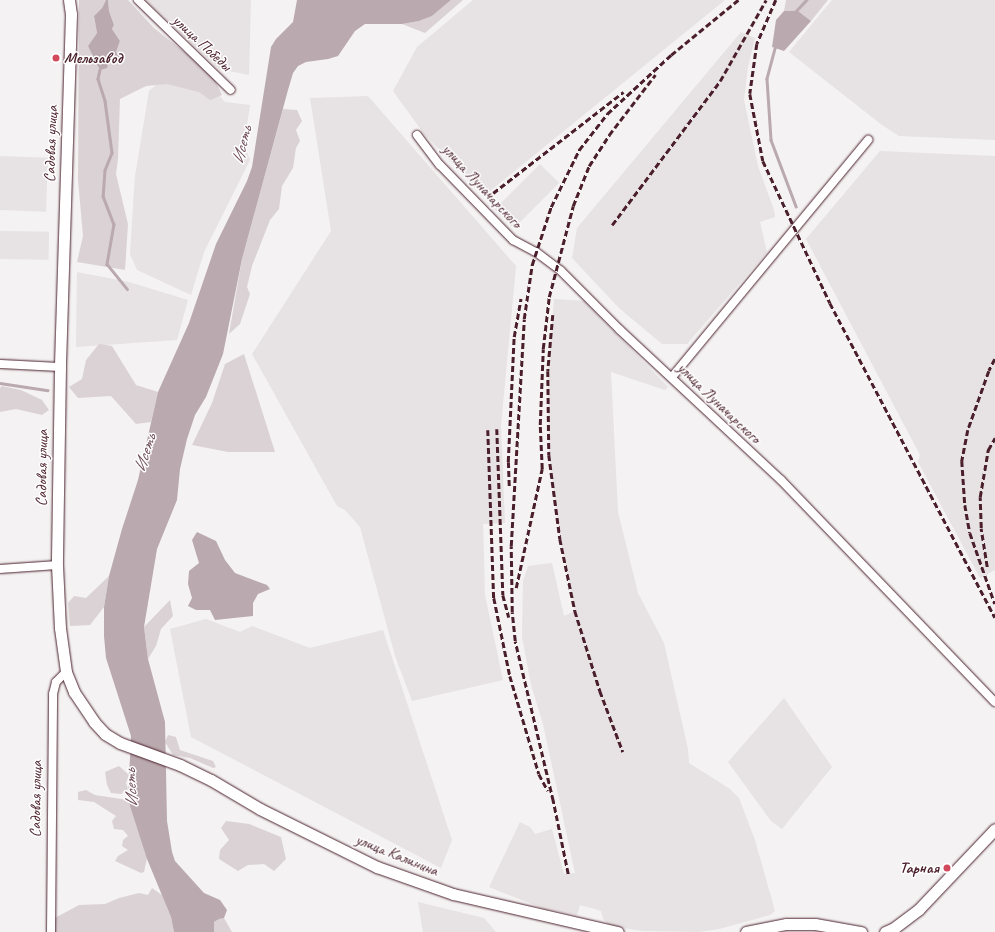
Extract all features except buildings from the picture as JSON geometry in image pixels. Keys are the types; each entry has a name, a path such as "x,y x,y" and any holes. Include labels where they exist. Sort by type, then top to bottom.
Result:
{"main road":[{"name":"Садовая улица","path":"66,672 60,628 57,565 60,367 71,14 69,0"},
{"name":"улица Калинина","path":"66,672 74,692 104,734 120,744 180,764 322,841 377,867 415,882 453,894 618,932"},
{"path":"885,932 894,928 919,909 995,829"},
{"path":"746,932 786,924 815,924 862,932"}],"street":[{"name":"улица Победы","path":"138,0 231,90"},
{"name":"улица Луначарского","path":"417,135 440,165 513,240 536,252 561,271 620,330 781,480 995,702"},
{"path":"672,377 868,140"},
{"path":"0,364 60,367"},
{"path":"0,569 57,565"},
{"name":"Садовая улица","path":"51,932 53,694 56,682 66,672"}],"shaded area":[{"path":"79,0 106,0 102,8 94,16 97,33 88,46 109,61 121,59 116,52 120,41 112,29 114,25 109,11 108,0 128,0 154,28 212,74 222,95 210,100 199,92 167,84 146,86 120,99 116,174 128,224 125,270 77,262 83,236 78,180"},
{"path":"145,0 251,0 249,75 219,69"},
{"path":"451,0 463,0 425,33 402,24 419,21 432,16"},
{"path":"473,0 725,0 484,196 424,134 393,91 417,47"},
{"path":"786,0 828,0 811,21 798,11 784,11"},
{"path":"832,0 995,0 995,140 899,136 882,125 789,52"},
{"path":"741,32 755,38 748,67 744,100 758,166 774,210 775,217 760,222 767,252 687,344 662,344 619,308 572,258 577,228"},
{"path":"187,58 225,102 250,105 244,144 250,160 204,252 191,295 137,270 130,254 135,176 149,91"},
{"path":"368,96 516,266 501,426 505,523 483,524 485,595 503,680 412,701 395,656 360,527 345,510 337,506 252,354 331,231 310,98"},
{"path":"283,109 297,110 302,121 296,130 300,141 296,148 293,168 282,186 279,209 270,220 252,266 247,287 250,294 240,324 229,334 242,259"},
{"path":"880,151 995,156 995,570 980,578 918,462 920,455 806,239"},
{"path":"0,156 48,158 46,212 0,210"},
{"path":"540,164 559,183 514,228 495,209"},
{"path":"0,231 49,232 49,260 0,259"},
{"path":"77,272 129,282 188,300 177,340 76,347"},
{"path":"554,299 585,301 668,387 665,390 611,372 618,512 638,593 664,643 688,749 689,763 730,789 739,798 755,840 775,911 770,915 719,929 699,932 643,931 610,926 603,919 601,911 595,909 580,905 577,915 544,909 489,887 520,822 530,827 535,834 552,829 564,874 575,873 543,724 531,685 522,637 523,581 528,566 552,563 564,616 575,611 560,539 549,455 548,371"},
{"path":"99,344 112,346 136,385 158,392 151,422 136,424 111,396 78,398 69,387 82,379 86,360"},
{"path":"244,354 275,452 228,452 192,445 212,403 225,364"},
{"path":"2,386 21,390 42,400 49,410 42,415 16,409 0,412 0,388"},
{"path":"109,576 104,607 90,625 70,626 68,603 74,596 86,598"},
{"path":"170,600 173,616 161,629 156,646 148,659 144,627"},
{"path":"206,619 240,632 252,626 310,648 383,630 452,840 441,868 191,737 170,629"},
{"path":"784,698 832,767 782,829 771,821 728,762"},
{"path":"168,735 176,737 180,750 213,761 216,767 213,768 190,758 173,755 165,742"},
{"path":"119,766 129,775 126,783 128,789 121,794 111,793 107,785 105,772"},
{"path":"86,790 95,795 128,800 147,858 144,872 141,873 115,861 118,856 128,850 122,846 123,840 128,836 123,830 114,829 112,821 116,816 94,802 78,800 78,792"},
{"path":"226,821 249,824 281,837 286,859 274,871 264,864 248,865 238,871 219,859 220,850 229,840 221,828"},
{"path":"152,888 162,895 171,917 174,932 54,932 53,919 79,905 105,904 119,898 139,893 148,895"},
{"path":"418,902 484,918 496,932 423,932"},
{"path":"224,918 232,932 214,932 214,922"}],"water":[{"path":"106,0 108,0 109,11 114,25 112,29 120,41 116,52 121,59 109,61 107,68 100,70 88,46 97,33 94,16 102,8"},
{"name":"Исеть","path":"297,0 451,0 432,16 419,21 402,24 365,24 355,31 338,56 306,62 298,66 293,73 242,259 223,354 206,397 195,415 187,439 180,469 177,500 157,549 144,627 148,659 165,722 167,821 172,852 175,861 204,893 220,900 227,910 224,918 214,922 214,932 174,932 171,917 147,859 128,800 131,736 106,658 104,607 109,576 138,480 158,392 189,323 216,244 247,181 252,167 271,47 276,39 293,22"},
{"path":"784,11 798,11 811,21 784,51 772,47 776,20"},
{"path":"197,532 216,541 225,560 235,573 267,585 270,589 258,594 253,603 253,616 215,620 210,610 196,610 188,606 192,598 188,584 189,571 199,563 192,540"}],"waterway":[{"path":"794,13 806,0"},
{"path":"776,45 767,79 771,140 796,206"},
{"path":"100,70 98,79 105,101 112,153 105,170 103,196 114,224 107,264 127,289"},
{"path":"0,383 47,390"}],"railway":[{"path":"568,874 553,801 515,641 512,612 511,546 524,319 532,265 551,207 579,150 607,114 671,55 738,0"},
{"path":"612,225 720,81 766,0"},
{"path":"776,0 757,44 750,94 763,161 830,303 995,617"},
{"path":"516,588 542,469 540,425 543,349 549,297 573,206 589,166 609,135 655,75"},
{"path":"493,193 623,92"},
{"path":"509,486 508,462 514,337 521,299"},
{"path":"553,315 548,371 549,455 560,539 575,611 600,691 623,752"},
{"path":"995,359 989,371 968,430 962,461 965,505 970,533 995,604"},
{"path":"497,429 503,595 509,617"},
{"path":"488,430 494,598 510,676 539,774 548,791"},
{"path":"987,567 981,528 980,497 988,450 995,438"}],"place":[{"name":"Мельзавод","path":"56,58"},
{"name":"Тарная","path":"947,868"}]}
